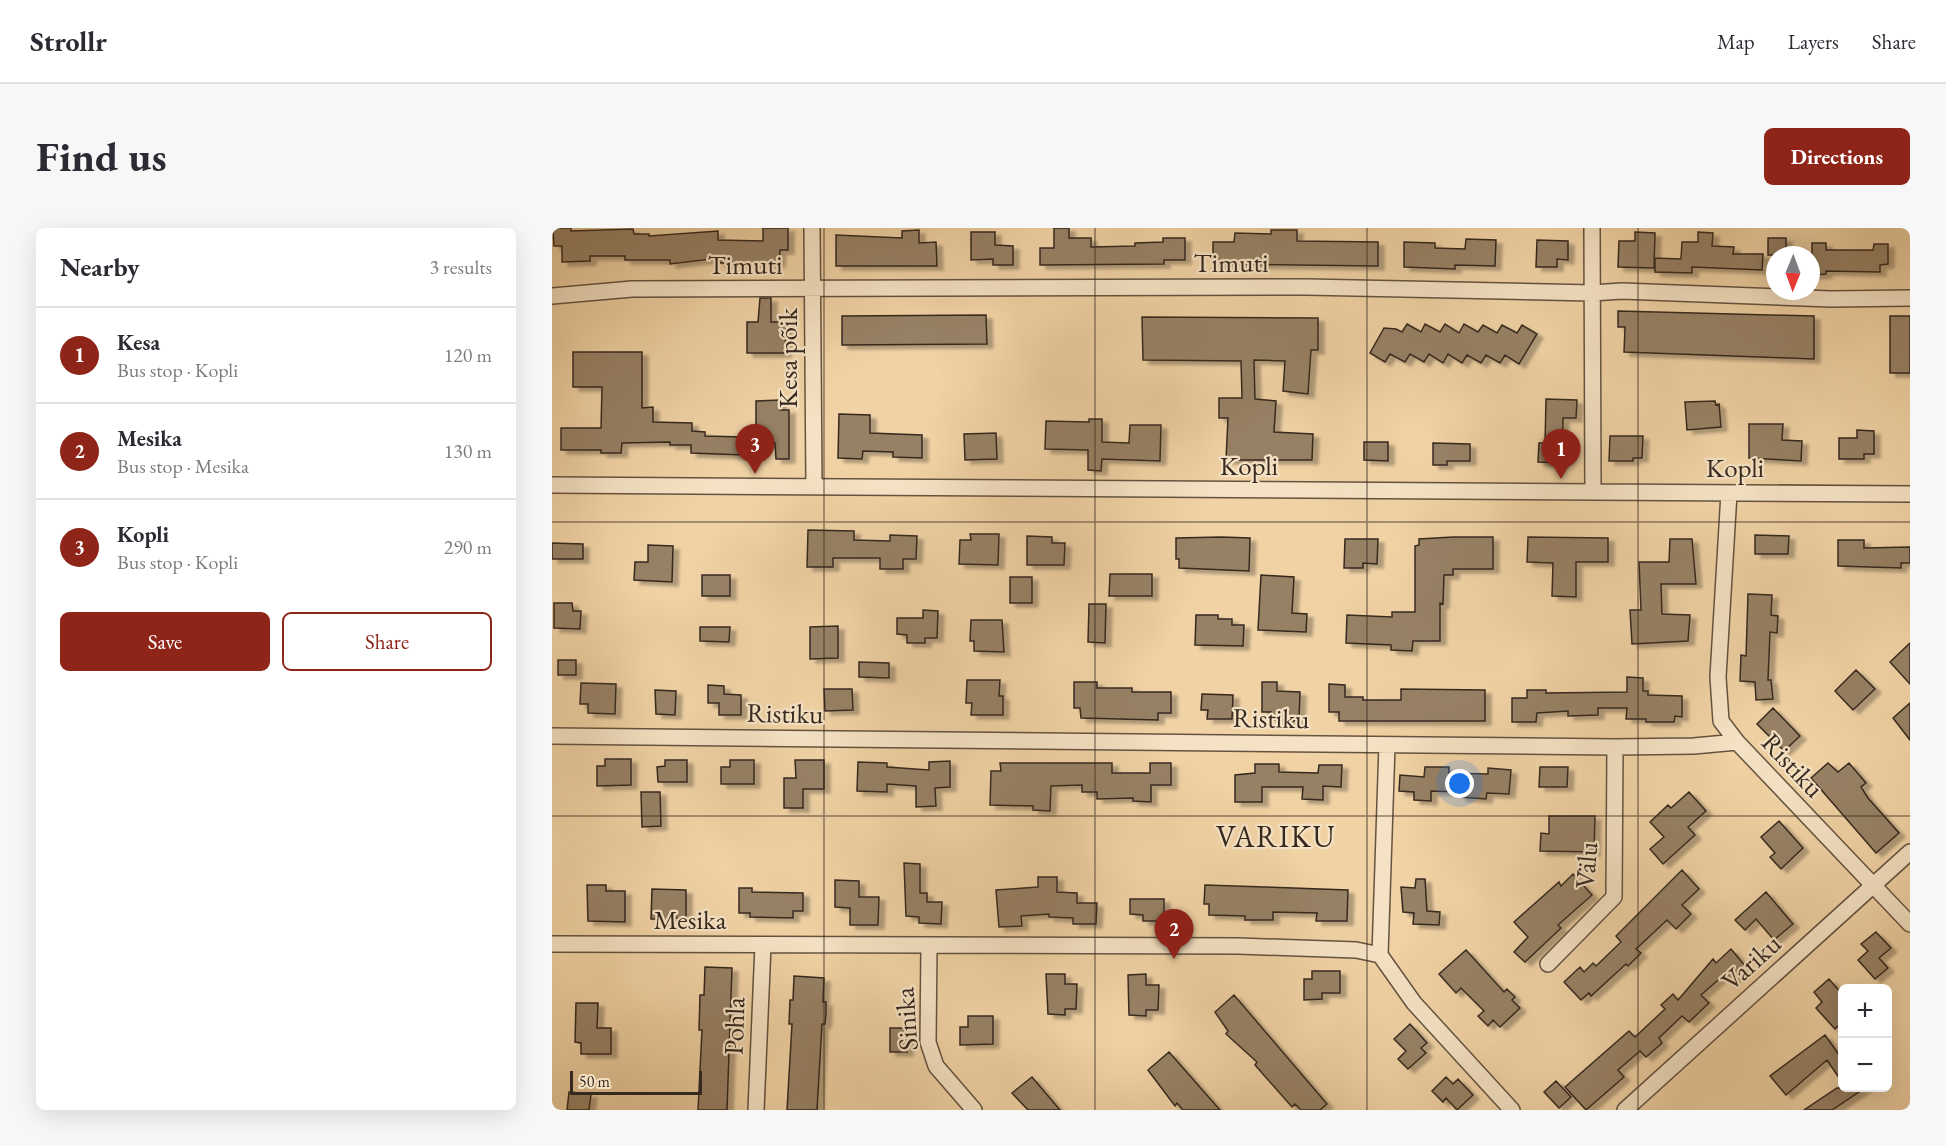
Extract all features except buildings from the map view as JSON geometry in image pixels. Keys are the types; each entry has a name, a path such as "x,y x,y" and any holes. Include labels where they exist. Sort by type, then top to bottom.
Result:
{"street":[{"name":"Kesa põik","path":"812,228 814,487"},
{"path":"1592,228 1593,492"},
{"name":"Timuti","path":"552,296 632,289 1306,287 1592,293 1622,291 1831,299 1910,298"},
{"name":"Kopli","path":"552,485 1910,494"},
{"path":"1729,493 1718,676 1721,721 1737,742"},
{"name":"Ristiku","path":"552,736 1616,747 1694,746 1737,742 1910,924"},
{"path":"1387,745 1380,955 1414,1004 1512,1110"},
{"name":"Välu","path":"1548,964 1614,897 1616,747"},
{"name":"Variku","path":"1625,1110 1910,852"},
{"name":"Mesika","path":"552,944 1238,946 1356,950 1380,955"},
{"name":"Pohla","path":"756,1110 763,945"},
{"name":"Sinika","path":"930,946 928,1042 936,1066 974,1110"}],"place":[{"name":"Kopli","path":"755,474"},
{"name":"Kesa","path":"1561,479"},
{"name":"Mesika","path":"1174,959"}],"district":[{"name":"VARIKU","path":"1276,836"}]}
